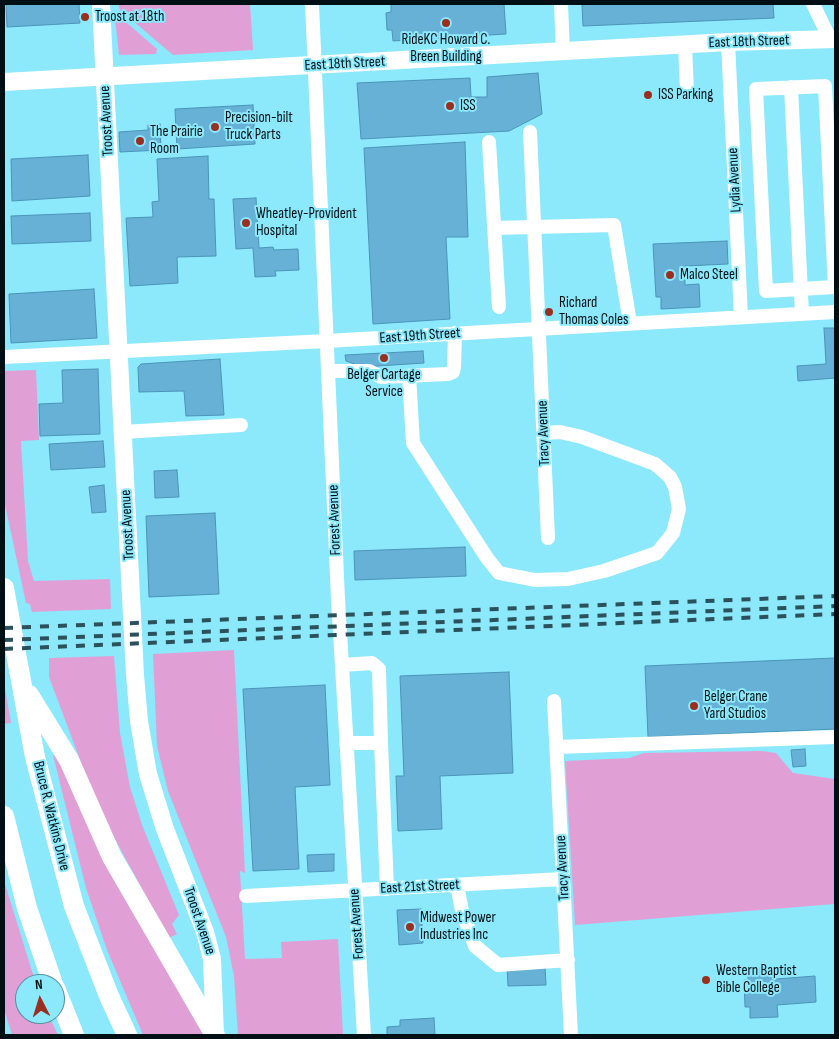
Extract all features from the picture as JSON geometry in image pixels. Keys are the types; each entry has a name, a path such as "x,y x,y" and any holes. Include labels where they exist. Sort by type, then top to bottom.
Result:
{"highway":[{"name":"Bruce R. Watkins Drive","path":"6,597 35,757 74,906 109,996 127,1035"},
{"path":"21,677 69,760 112,856 215,1035"},
{"path":"4,816 27,908 50,974"},
{"path":"65,1013 74,1035"}],"main road":[{"name":"Troost Avenue","path":"101,4 135,675 139,721 148,774 165,830 205,932 212,959 215,1035"},
{"name":"East 18th Street","path":"4,82 728,42 832,39"}],"street":[{"name":"Forest Avenue","path":"312,4 340,649 364,1035"},
{"path":"561,4 563,52"},
{"path":"813,4 832,39"},
{"name":"Lydia Avenue","path":"728,42 742,317"},
{"path":"685,45 687,91"},
{"path":"825,86 831,107 835,287 766,291 756,89 791,87 825,86"},
{"path":"791,87 802,314"},
{"name":"Tracy Avenue","path":"530,132 548,538"},
{"path":"489,142 499,307"},
{"path":"494,228 614,224 630,323"},
{"name":"East 19th Street","path":"4,357 327,342 835,312"},
{"path":"328,371 369,371 381,377 448,374 453,372 455,333"},
{"path":"409,376 413,443 498,573 535,580 568,579 604,571 657,553 673,533 679,509 675,487 670,477 655,464 582,437 560,432 544,433"},
{"path":"123,432 241,425"},
{"path":"342,665 372,663 379,669 387,888"},
{"name":"Tracy Avenue","path":"554,701 571,1035"},
{"path":"557,747 835,737"},
{"path":"346,743 381,743"},
{"name":"East 21st Street","path":"246,896 564,879"},
{"path":"457,885 462,911 475,946 498,965 568,960"}],"shaded area":[{"path":"118,4 250,4 253,50 173,55 120,10"},
{"path":"120,17 157,49 156,54 119,55 115,19"},
{"path":"36,370 39,440 21,441 28,561 34,581 110,579 111,609 32,612 30,604 26,603 4,500 4,371"},
{"path":"234,650 245,873 240,871 245,959 282,958 281,942 338,939 343,1035 238,1035 234,976 226,937 168,791 157,746 153,654"},
{"path":"114,656 120,733 130,787 142,825 179,915 172,924 177,934 169,938 112,834 88,781 49,677 49,658"},
{"path":"4,682 11,723 4,724"},
{"path":"762,751 776,753 793,773 835,779 835,904 575,925 565,761 629,758 644,753"},
{"path":"59,753 205,1035 143,1035 107,950 86,888 53,755"},
{"path":"4,881 33,974 15,974 15,1024 53,1024 58,1035 12,1035 4,1009"}],"building":[{"path":"6,4 79,4 80,23 7,27"},
{"name":"RideKC Howard C. Breen Building","path":"391,4 504,4 506,34 393,41 392,30 387,30 386,13 391,12"},
{"path":"582,4 773,4 774,18 583,26"},
{"name":"ISS","path":"538,73 542,114 509,131 361,139 357,83 470,78 471,97 487,97 487,77"},
{"name":"Precision-bilt Truck Parts","path":"253,105 255,144 177,149 175,109"},
{"name":"The Prairie Room","path":"160,124 161,150 120,152 119,132 148,130 148,125"},
{"path":"465,142 468,237 446,237 450,319 373,324 364,148"},
{"path":"88,155 90,196 12,201 11,159"},
{"path":"208,156 209,199 214,199 216,256 177,257 178,283 130,286 126,218 153,217 152,202 159,201 157,159"},
{"name":"Wheatley-Provident Hospital","path":"256,198 259,248 273,247 274,250 298,249 299,270 275,271 276,276 255,277 253,248 236,249 233,199"},
{"path":"90,213 91,241 12,244 11,216"},
{"name":"Malco Steel","path":"727,241 728,264 685,266 685,285 699,284 700,307 661,309 661,297 656,297 653,244"},
{"path":"94,289 97,338 11,343 9,294"},
{"path":"824,328 835,328 835,378 798,381 797,366 826,364"},
{"name":"Belger Cartage Service","path":"423,351 424,363 363,367 346,361 345,355"},
{"path":"220,359 224,415 186,416 184,391 139,392 138,367 141,364"},
{"path":"98,369 100,434 40,436 39,404 63,403 62,370"},
{"path":"103,441 105,467 51,470 49,444"},
{"path":"177,470 179,497 155,498 154,471"},
{"path":"104,485 106,512 92,513 89,487"},
{"path":"215,513 219,594 149,597 146,516"},
{"path":"465,547 466,576 355,580 354,551"},
{"path":"835,658 835,729 648,737 645,666"},
{"path":"509,672 513,773 440,776 442,829 398,831 396,776 404,776 400,676"},
{"path":"325,685 330,785 295,787 299,869 253,871 243,689"},
{"path":"805,749 806,766 793,767 791,750"},
{"path":"334,854 334,871 308,872 307,855"},
{"name":"Midwest Power Industries Inc","path":"421,909 423,943 399,945 397,910"},
{"path":"545,966 546,985 508,986 507,967"},
{"path":"775,967 776,979 815,976 816,1002 777,1005 778,1017 750,1018 750,1007 745,1007 744,980 748,980 748,969"},
{"path":"434,1018 435,1035 387,1035 387,1027 400,1026 400,1020"}],"railway":[{"path":"4,628 835,596"},
{"path":"4,640 835,606"},
{"path":"4,649 835,614"}],"place":[{"name":"Troost at 18th","path":"85,17"},
{"name":"RideKC Howard C. Breen Building","path":"446,23"},
{"name":"ISS Parking","path":"648,95"},
{"name":"ISS","path":"450,106"},
{"name":"Precision-bilt Truck Parts","path":"215,127"},
{"name":"The Prairie Room","path":"140,141"},
{"name":"Wheatley-Provident Hospital","path":"246,223"},
{"name":"Malco Steel","path":"670,275"},
{"name":"Richard Thomas Coles","path":"549,312"},
{"name":"Belger Cartage Service","path":"384,358"},
{"name":"Belger Crane Yard Studios","path":"694,706"},
{"name":"Midwest Power Industries Inc","path":"410,927"},
{"name":"Western Baptist Bible College","path":"706,980"}]}
